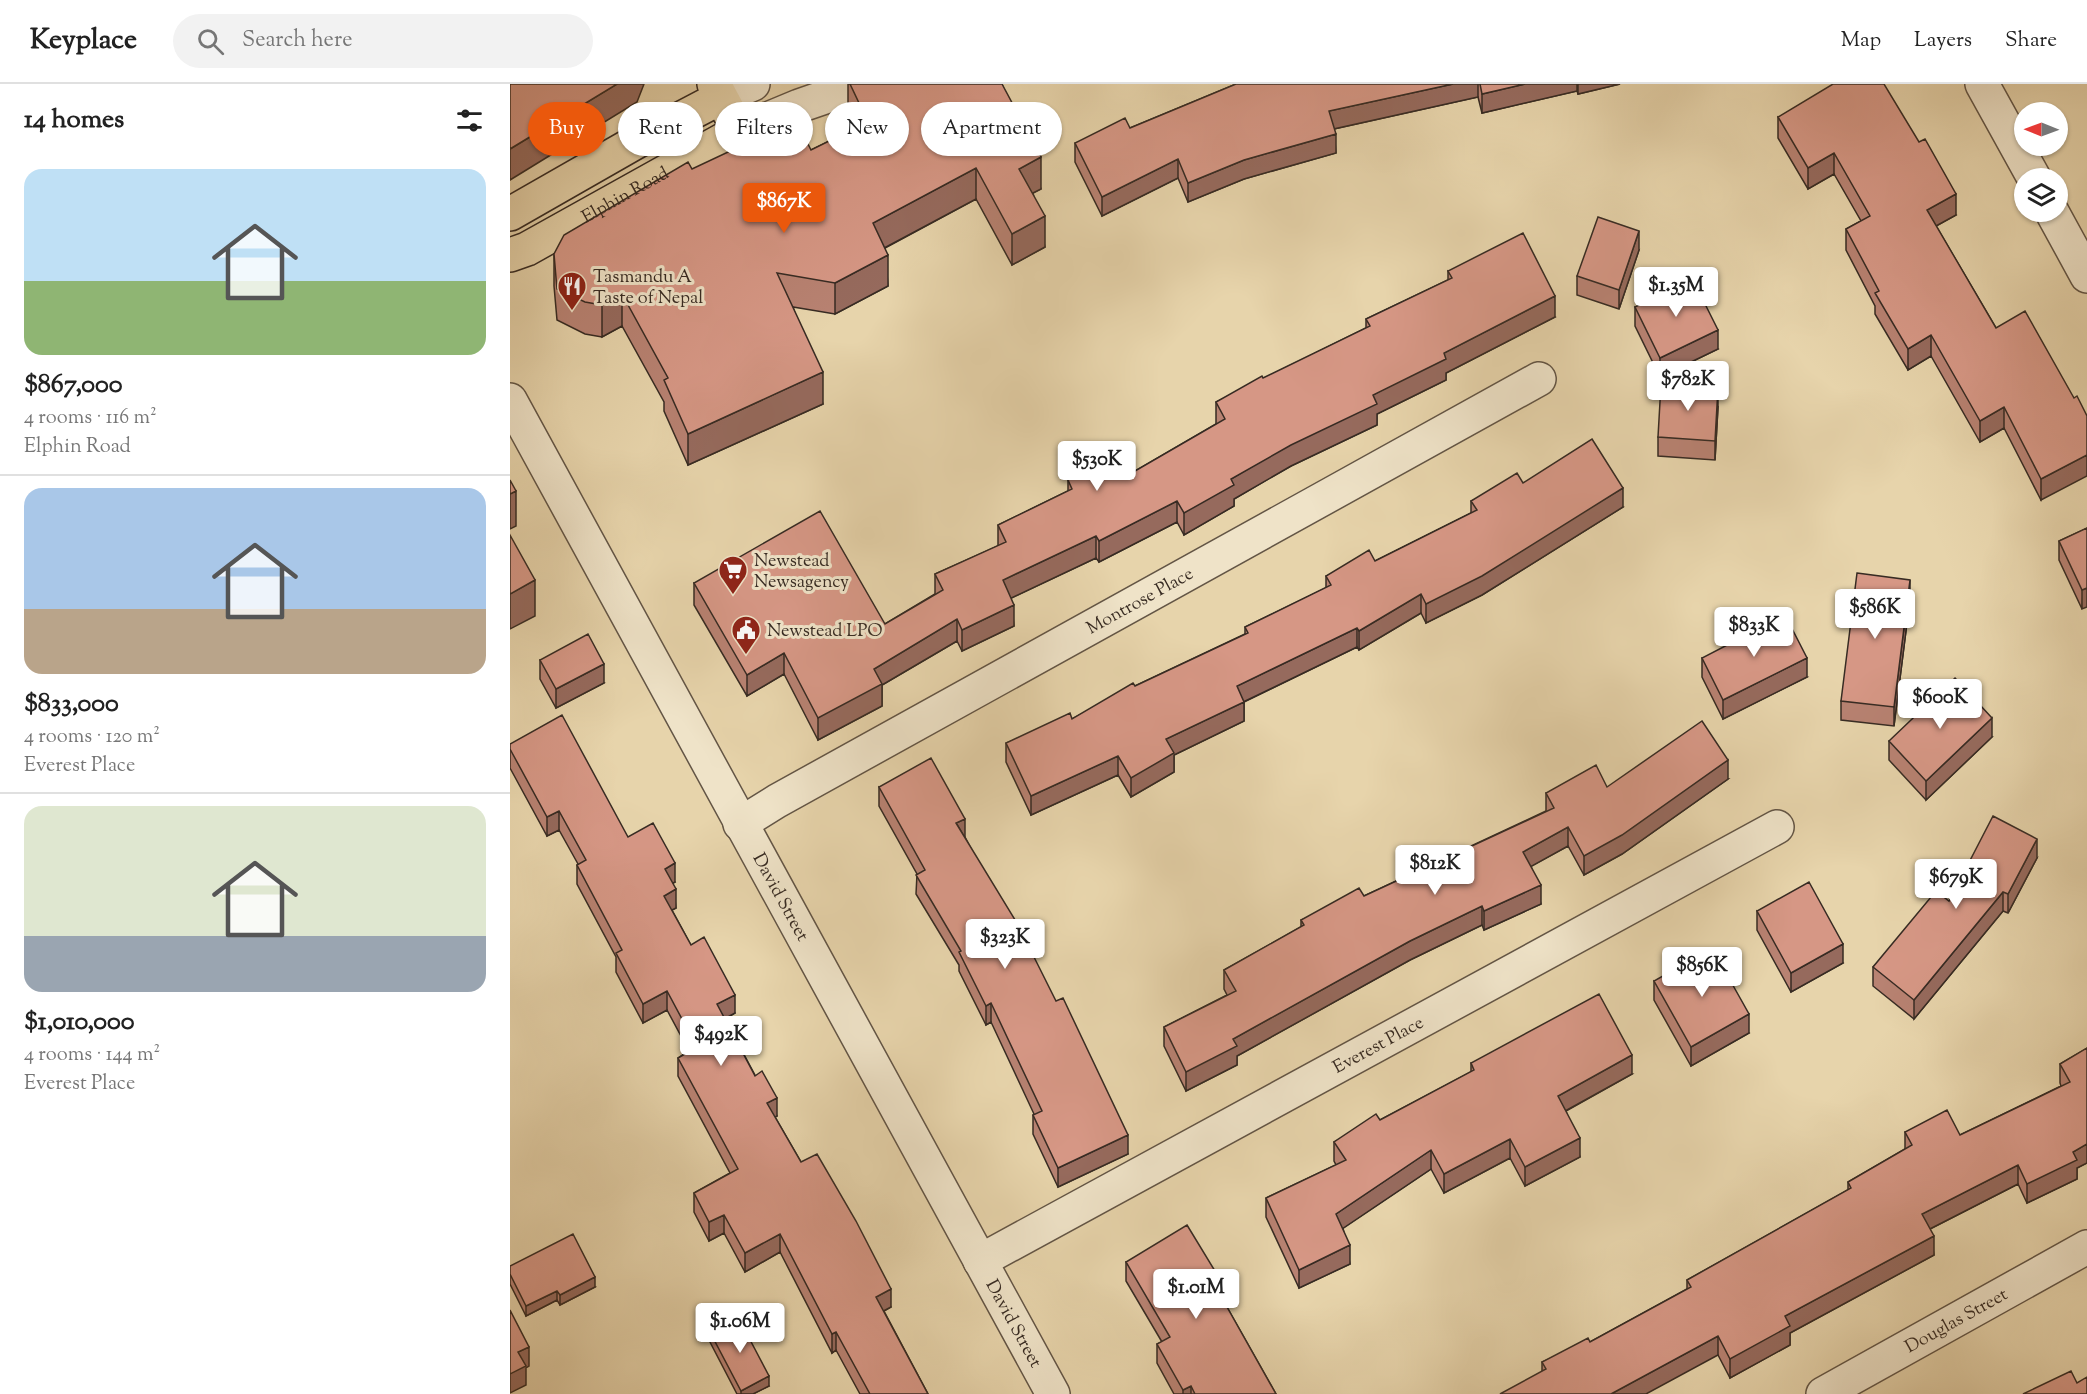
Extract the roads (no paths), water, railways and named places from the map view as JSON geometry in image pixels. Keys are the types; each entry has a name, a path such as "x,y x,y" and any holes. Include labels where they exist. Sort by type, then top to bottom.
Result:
{"highway":[{"path":"510,214 636,142 717,91"},
{"name":"Elphin Road","path":"510,255 527,249 715,144"}],"street":[{"path":"717,91 753,84"},
{"path":"811,102 863,84"},
{"path":"1982,84 2028,168"},
{"path":"2057,222 2087,276"},
{"name":"Montrose Place","path":"740,824 787,795 1539,379"},
{"name":"David Street","path":"510,400 1053,1394"},
{"name":"Everest Place","path":"980,1261 1777,827"},
{"name":"Douglas Street","path":"1823,1394 2087,1247"}],"place":[{"name":"Tasmandu A Taste of Nepal","path":"572,312"},
{"name":"Newstead Newsagency","path":"733,596"},
{"name":"Newstead LPO","path":"746,656"}]}
